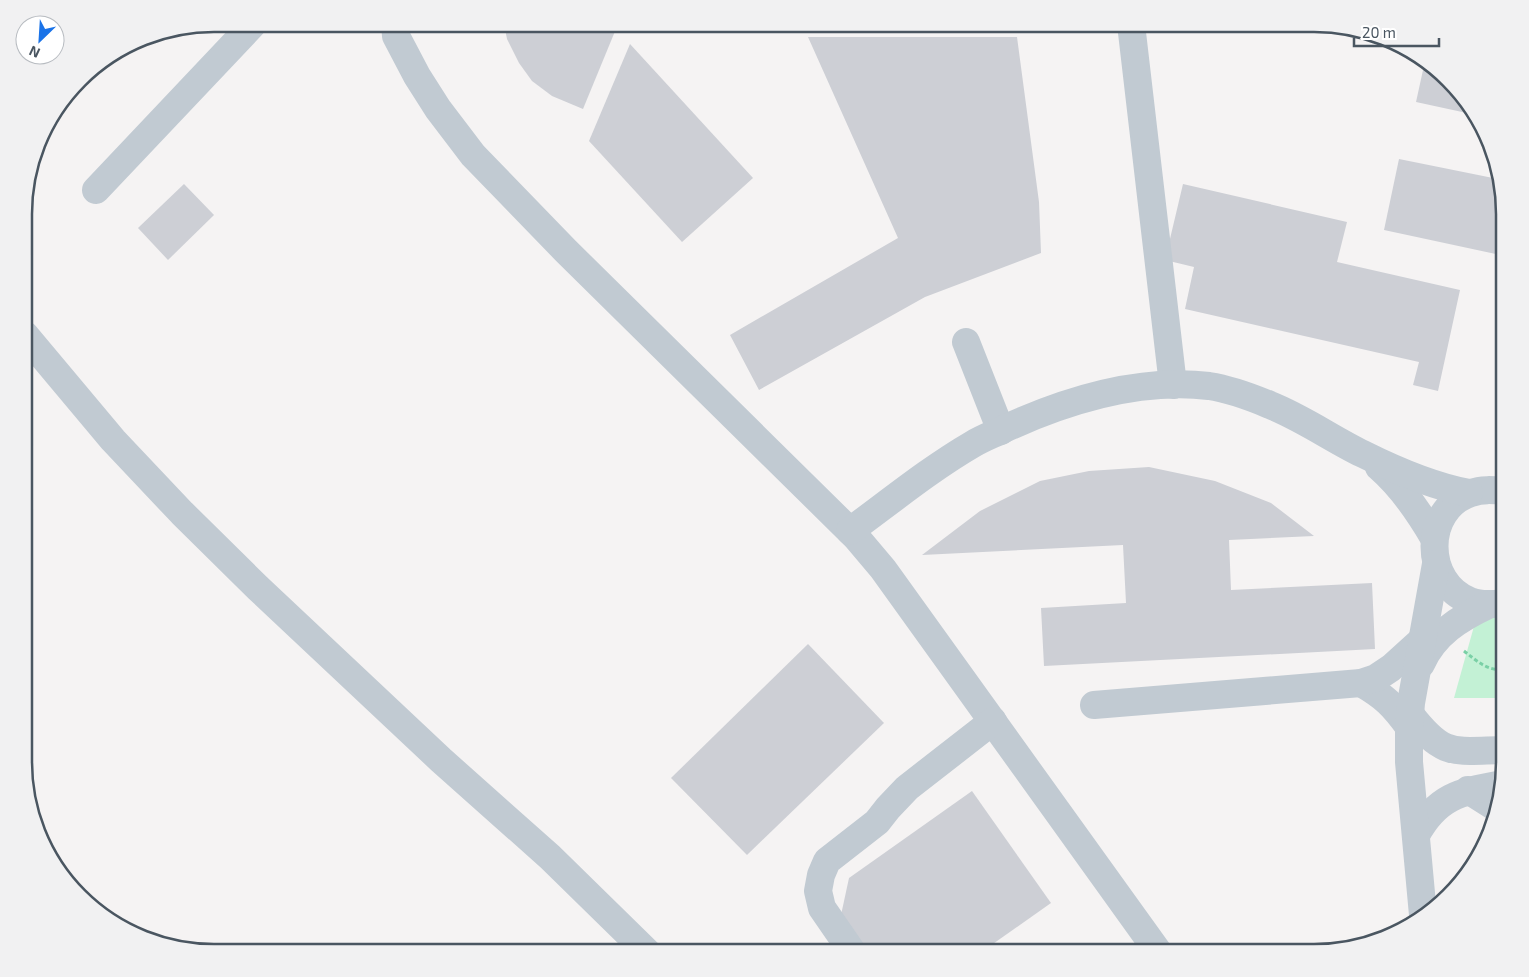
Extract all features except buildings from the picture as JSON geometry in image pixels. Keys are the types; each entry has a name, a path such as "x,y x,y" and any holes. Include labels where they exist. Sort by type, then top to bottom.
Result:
{"street":[{"path":"96,190 246,32"},
{"path":"396,32 417,76 438,110 473,155 566,250 850,531 883,569 1152,945"},
{"path":"1127,32 1173,385"},
{"path":"966,342 1001,431"},
{"path":"32,343 113,440 189,520 258,588 441,760 550,857 640,945"},
{"path":"850,531 932,470 975,442 1050,409 1094,396 1132,388 1173,385 1209,386 1238,393 1263,402 1318,428 1362,454 1432,484 1492,489"},
{"path":"1362,454 1381,469 1421,514 1435,551 1443,580 1455,592 1470,602 1496,604"},
{"path":"1422,909 1409,762 1409,721 1416,677 1432,637 1435,551 1440,519 1453,504 1492,489"},
{"path":"1094,705 1361,683 1376,678 1432,637 1468,614 1496,604"},
{"path":"1361,683 1375,691 1439,745 1449,750 1496,750"},
{"path":"847,945 822,908 818,891 820,875 827,861 877,822 907,788 993,721"},
{"path":"1416,836 1433,810 1448,798 1468,790 1495,785"},
{"path":"1468,790 1491,805"}],"path":[{"path":"1432,637 1496,670"}],"green space":[{"path":"1496,613 1496,698 1454,698 1476,619"}]}
